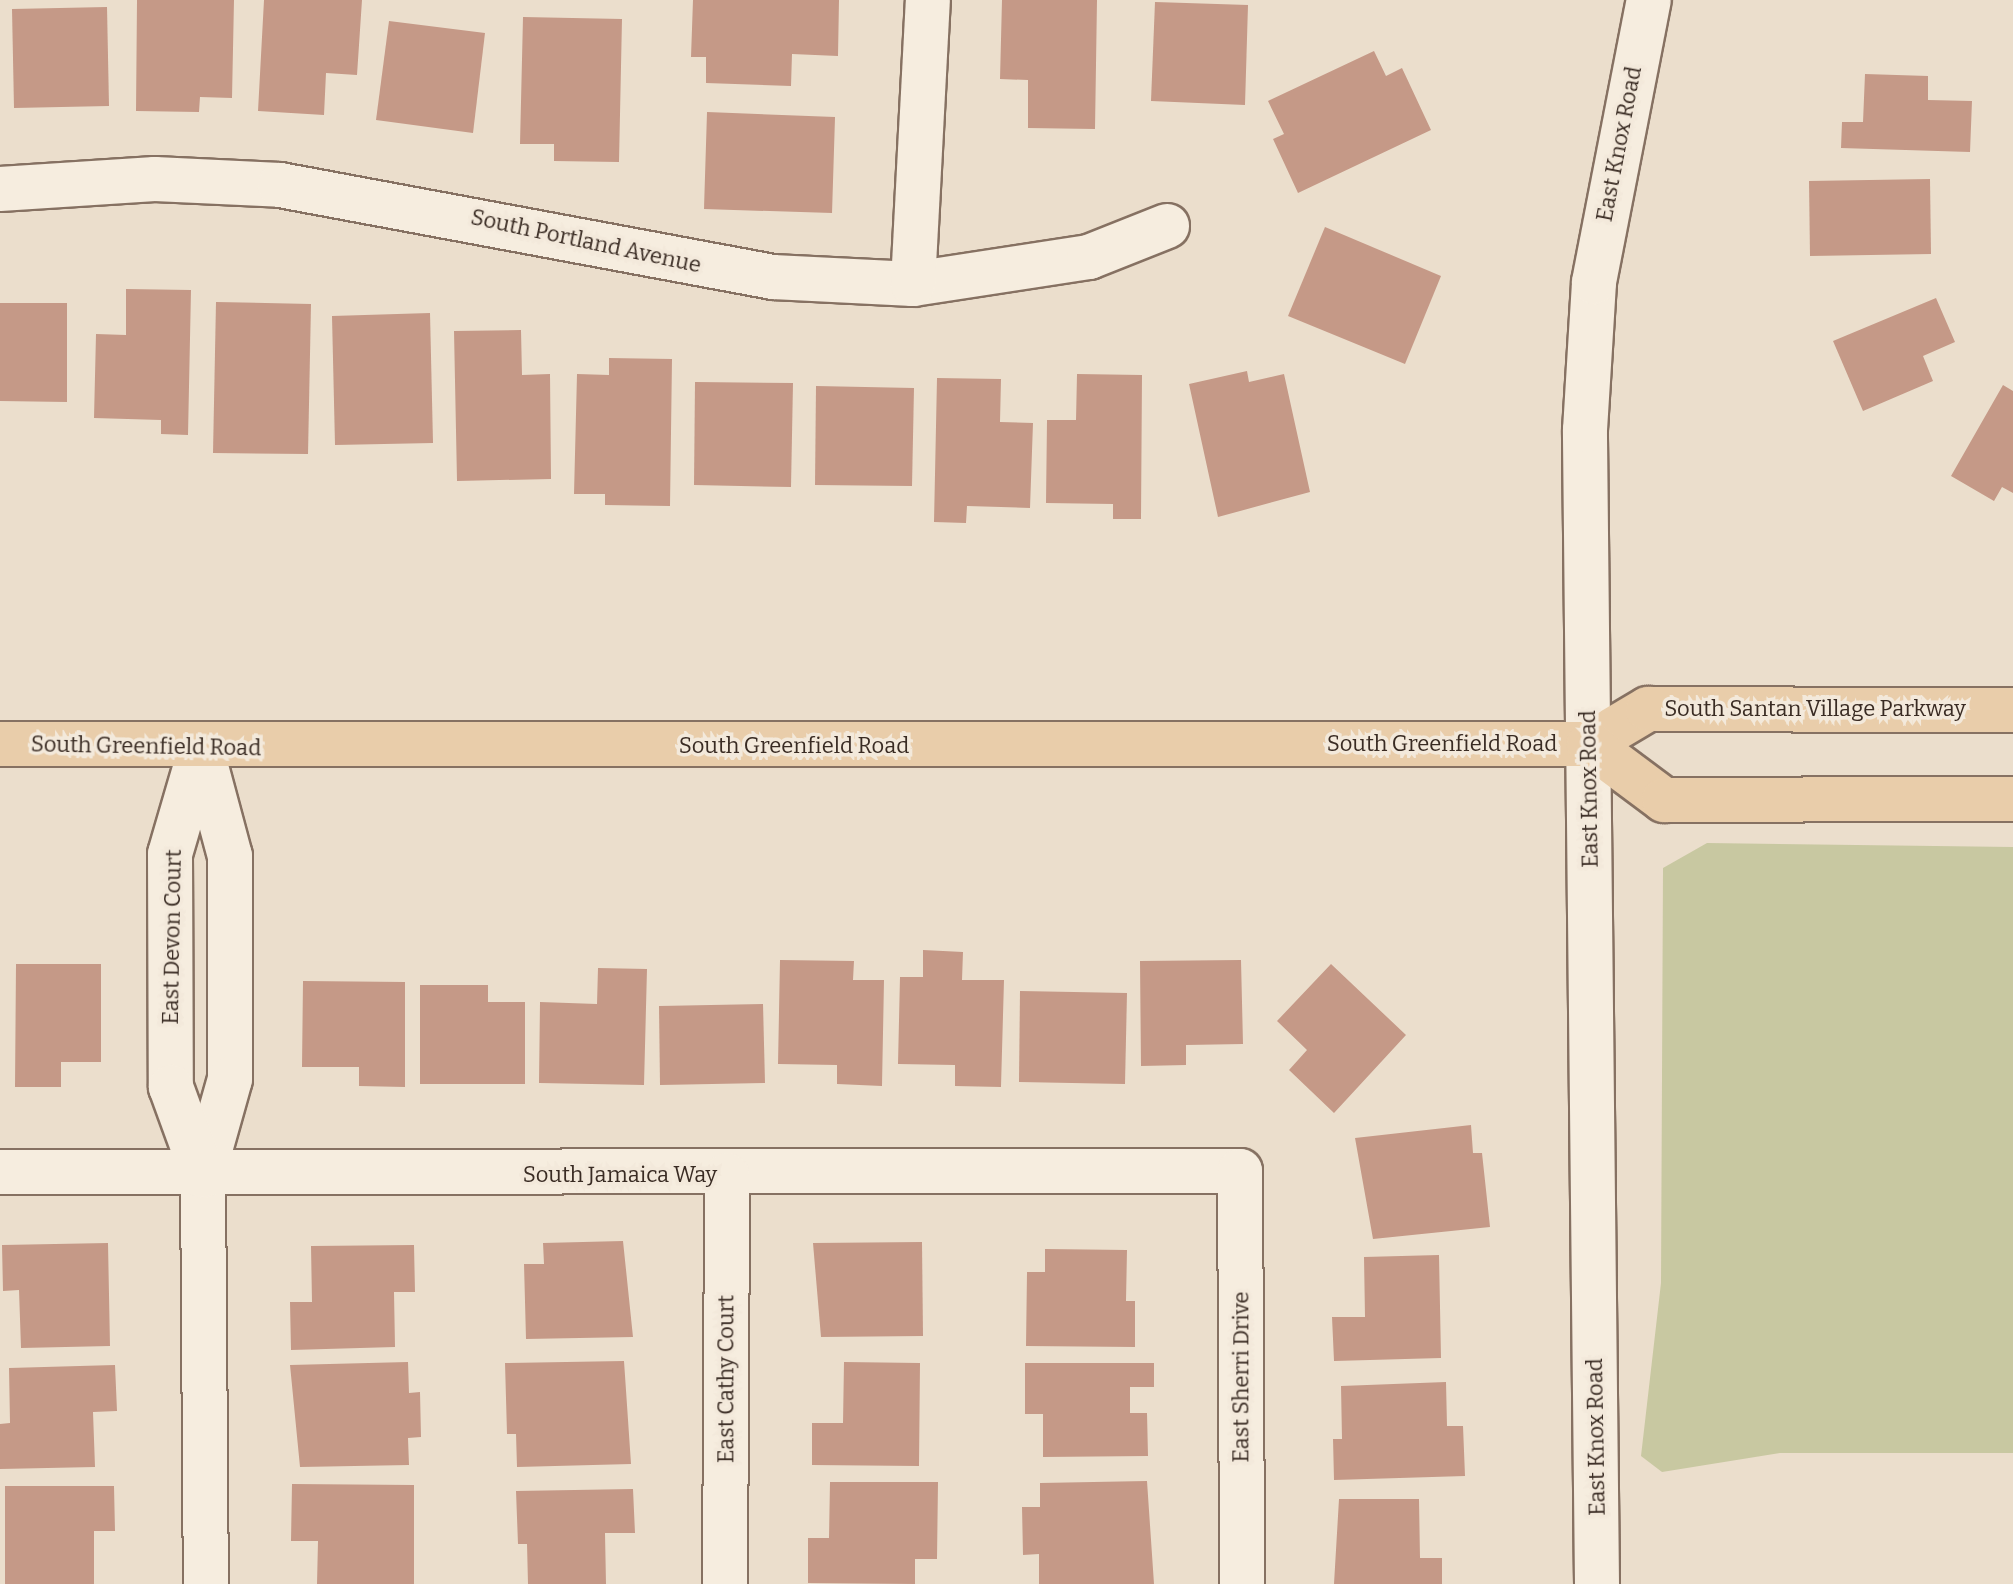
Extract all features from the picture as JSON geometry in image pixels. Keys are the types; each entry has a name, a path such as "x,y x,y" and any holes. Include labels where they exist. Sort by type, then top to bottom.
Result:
{"main road":[{"name":"South Santan Village Parkway","path":"1589,744 1648,709 2013,710"},
{"name":"South Greenfield Road","path":"0,744 201,748 1589,744"},
{"path":"1589,744 1664,800 2013,799"}],"street":[{"path":"913,284 928,0"},
{"name":"East Knox Road","path":"1597,1584 1585,430 1593,296 1649,0"},
{"name":"South Portland Avenue","path":"0,189 155,179 280,185 773,277 913,284 1089,257 1167,226"},
{"name":"East Devon Court","path":"201,748 170,854 171,1072 203,1175"},
{"name":"East Devon Court","path":"201,748 230,856 230,1079 203,1175 206,1584"},
{"name":"South Jamaica Way","path":"0,1172 727,1175 1240,1171"},
{"name":"East Sherri Drive","path":"1240,1171 1242,1584"},
{"name":"East Cathy Court","path":"725,1584 727,1175"}],"green space":[{"path":"1707,843 2013,847 2013,1453 1780,1453 1662,1472 1641,1456 1661,1283 1663,868"}],"building":[{"path":"137,0 234,0 232,98 200,97 199,112 136,111"},
{"path":"264,0 362,0 357,75 326,73 324,115 258,111"},
{"path":"693,0 839,0 838,56 792,54 791,86 706,83 706,57 691,57"},
{"path":"1002,0 1097,0 1095,129 1028,128 1028,80 1000,79"},
{"path":"1155,2 1248,5 1245,105 1151,101"},
{"path":"107,7 109,106 14,108 12,9"},
{"path":"523,17 622,19 619,162 554,161 554,144 520,144"},
{"path":"389,21 485,33 473,133 376,120"},
{"path":"1374,51 1386,76 1402,68 1431,130 1298,193 1273,139 1284,134 1268,101"},
{"path":"1865,74 1928,76 1928,100 1972,101 1970,152 1841,148 1842,122 1863,122"},
{"path":"707,112 835,117 832,213 704,209"},
{"path":"1930,179 1931,254 1810,256 1809,181"},
{"path":"1325,227 1441,276 1405,364 1288,316"},
{"path":"126,289 191,290 188,435 161,434 161,420 94,418 96,334 126,335"},
{"path":"1936,298 1955,342 1923,356 1933,381 1863,411 1833,341"},
{"path":"216,302 311,304 308,454 213,453"},
{"path":"0,303 67,303 67,402 0,401"},
{"path":"430,313 433,443 335,445 332,316"},
{"path":"521,330 522,375 550,374 551,479 457,481 454,331"},
{"path":"609,358 672,359 670,506 605,505 605,494 574,494 577,374 609,375"},
{"path":"1247,371 1249,382 1284,374 1310,492 1218,517 1189,384"},
{"path":"1077,374 1142,375 1141,519 1113,519 1113,504 1046,503 1047,420 1076,420"},
{"path":"937,378 1001,379 1000,422 1033,423 1030,508 967,506 966,523 934,522"},
{"path":"695,382 793,383 791,487 694,485"},
{"path":"2003,385 2013,391 2013,493 2002,487 1994,501 1951,476"},
{"path":"816,386 914,388 912,486 815,485"},
{"path":"923,950 963,952 962,980 1004,980 1001,1087 955,1086 955,1065 898,1064 900,977 923,977"},
{"path":"780,960 854,961 853,980 884,980 882,1086 837,1084 837,1065 778,1064"},
{"path":"1241,960 1243,1044 1186,1045 1186,1065 1141,1066 1140,961"},
{"path":"16,964 101,964 101,1062 61,1062 61,1087 15,1087"},
{"path":"1331,964 1406,1035 1334,1113 1289,1070 1307,1050 1277,1021"},
{"path":"598,968 647,969 644,1085 539,1083 540,1002 597,1004"},
{"path":"303,981 405,982 405,1087 359,1086 359,1067 302,1067"},
{"path":"420,985 488,985 488,1002 525,1002 525,1084 420,1084"},
{"path":"1020,991 1127,993 1125,1084 1019,1082"},
{"path":"763,1004 765,1083 660,1085 659,1006"},
{"path":"1471,1125 1473,1153 1482,1153 1490,1227 1373,1239 1355,1138"},
{"path":"623,1241 633,1337 526,1339 524,1264 544,1264 543,1243"},
{"path":"922,1242 923,1336 821,1337 813,1243"},
{"path":"108,1243 110,1346 21,1348 19,1290 3,1291 2,1245"},
{"path":"414,1245 415,1292 394,1292 395,1347 291,1350 290,1302 312,1302 311,1246"},
{"path":"1045,1249 1127,1250 1126,1301 1135,1301 1135,1347 1026,1346 1027,1272 1045,1272"},
{"path":"1439,1255 1441,1358 1334,1361 1332,1317 1365,1317 1364,1257"},
{"path":"624,1361 631,1464 517,1467 516,1434 507,1434 505,1363"},
{"path":"408,1362 409,1393 420,1392 421,1437 408,1438 409,1465 300,1467 290,1365"},
{"path":"844,1362 920,1363 919,1466 812,1465 812,1423 843,1423"},
{"path":"1025,1363 1154,1363 1154,1387 1130,1387 1130,1413 1147,1413 1148,1456 1043,1457 1043,1414 1025,1414"},
{"path":"115,1365 117,1411 93,1412 95,1467 0,1469 0,1424 10,1423 9,1368"},
{"path":"1446,1382 1447,1426 1463,1426 1465,1476 1334,1480 1333,1439 1342,1439 1341,1386"},
{"path":"1147,1481 1154,1584 1039,1584 1039,1554 1023,1555 1022,1507 1040,1507 1040,1483"},
{"path":"830,1482 938,1482 937,1559 915,1559 915,1584 808,1583 808,1538 829,1538"},
{"path":"292,1484 414,1485 414,1584 317,1584 318,1541 291,1541"},
{"path":"5,1486 114,1486 115,1531 94,1531 94,1584 5,1584"},
{"path":"633,1489 635,1533 605,1533 606,1584 528,1584 527,1544 518,1544 516,1491"},
{"path":"1339,1499 1419,1499 1420,1558 1442,1558 1442,1584 1334,1584"}]}
